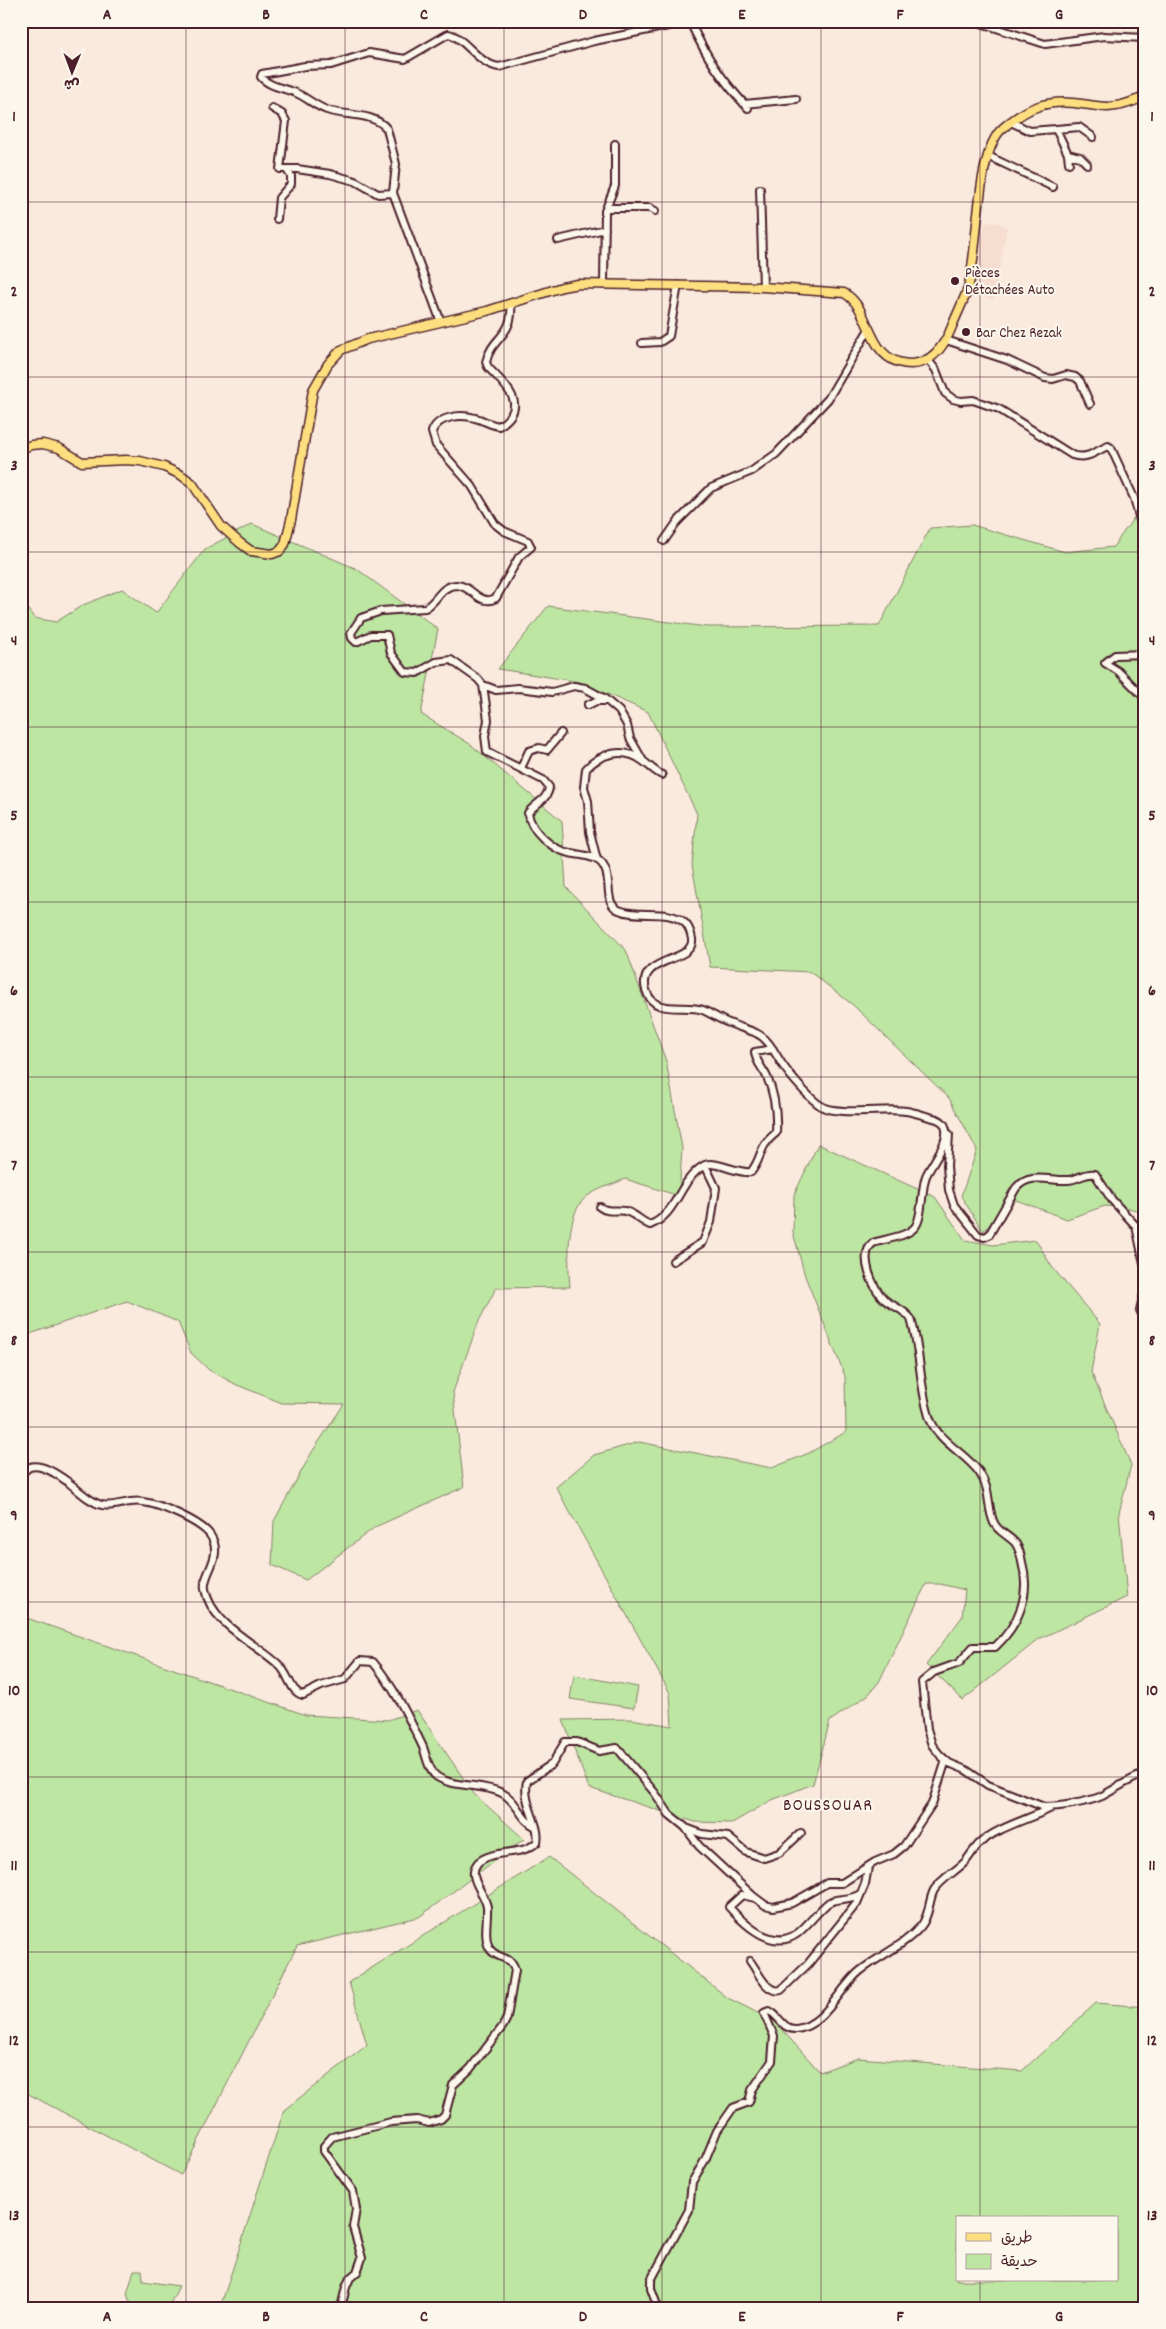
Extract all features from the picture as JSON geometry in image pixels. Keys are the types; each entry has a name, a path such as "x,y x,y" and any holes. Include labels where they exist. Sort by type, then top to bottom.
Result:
{"main road":[{"path":"21,449 31,445 43,444 59,448 82,462 133,460 164,467 192,483 221,526 240,543 251,551 272,554 280,551 285,544 313,390 328,364 341,350 353,344 511,303 562,287 604,283 763,287 844,293 852,297 859,306 878,346 898,362 913,364 928,360 940,351 968,288 988,156 998,132 1033,108 1050,102 1116,106 1145,96"}],"street":[{"path":"975,21 1044,44 1104,36 1145,38"},
{"path":"441,322 393,193 396,164 389,134 384,124 373,119 328,111 296,92 266,82 262,74 304,66 331,65 369,53 405,59 448,34 456,37 478,57 499,67 594,42 692,22 707,59 723,81 746,106 796,99"},
{"path":"272,108 282,114 286,121 281,160 278,164 280,169 297,168 314,171 355,181 378,194 393,193"},
{"path":"1011,122 1030,131 1079,127 1093,137"},
{"path":"1056,129 1068,154 1068,163"},
{"path":"604,283 606,208 615,186 615,144"},
{"path":"1068,154 1080,157 1087,164"},
{"path":"988,156 1053,187"},
{"path":"276,220 279,198 292,184 290,173 287,170"},
{"path":"760,189 763,287"},
{"path":"606,208 650,208 655,211"},
{"path":"558,240 605,229"},
{"path":"642,344 660,342 669,336 678,285"},
{"path":"511,303 512,316 509,327 491,351 486,362 488,367 511,391 514,399 511,412 498,426 491,425 477,418 454,417 438,424 432,432 436,445 472,486 495,524 504,531 528,540 531,547 518,557 496,598 491,600 479,598 466,588 450,586 441,591 430,605 425,608 381,611 361,618 351,633 352,638 356,642 371,635 387,635 391,653 405,672 417,673 436,662 450,660 478,678 483,685 488,720 485,736 487,752 543,780 549,786 549,793 528,813 529,821 537,832 558,849 597,860 604,866 608,876 609,894 616,910 670,916 685,923 691,931 691,949 686,953 658,964 651,971 645,982 646,991 651,998 670,1008 702,1010 758,1034 773,1049 788,1072 820,1106 835,1110 906,1111 942,1121 949,1138 947,1166 949,1190 954,1205 974,1232 984,1237 989,1235 1022,1181 1041,1178 1067,1180 1085,1174 1094,1174 1112,1200 1136,1226 1145,1268"},
{"path":"664,541 678,520 711,488 752,471 776,454 828,398 869,329"},
{"path":"946,340 1006,360 1045,378 1053,379 1066,375 1075,377 1080,381 1090,404"},
{"path":"928,360 936,370 945,393 953,399 961,402 973,400 999,409 1072,455 1080,458 1089,456 1108,446 1111,448 1134,498 1140,520 1145,524"},
{"path":"1145,641 1145,646"},
{"path":"1145,654 1115,655 1105,663 1118,670 1145,698"},
{"path":"483,685 496,690 518,688 552,692 570,687 580,687 610,702 625,719 630,738 643,761"},
{"path":"588,705 599,700 610,702"},
{"path":"521,768 529,751 539,748 548,750 561,732"},
{"path":"597,860 590,832 588,801 584,787 586,769 599,758 613,753 643,761 662,775"},
{"path":"600,1207 605,1210 629,1212 637,1219 650,1225 665,1216 687,1182 706,1165 714,1164 736,1171 750,1172 756,1165 764,1142 776,1133 777,1116 774,1098 766,1076 756,1061 754,1052 773,1049"},
{"path":"945,1126 945,1141 925,1178 917,1223 910,1232 873,1243 868,1247 866,1265 885,1300 906,1312 911,1318 930,1419 940,1435 964,1456 985,1483 994,1522 1016,1543 1020,1552 1026,1592 1025,1600 1017,1618 1003,1640 994,1647 973,1647 959,1663 934,1672 922,1682 921,1690 927,1729 932,1745 946,1760 966,1770 988,1786 1031,1804 1054,1807"},
{"path":"673,1261 703,1242 711,1222 716,1188 706,1165"},
{"path":"1145,1289 1140,1310 1145,1321"},
{"path":"21,1474 31,1466 38,1466 62,1477 100,1505 108,1506 118,1503 143,1502 199,1524 210,1535 215,1545 212,1565 205,1585 209,1600 234,1632 280,1666 296,1692 303,1695 321,1686 345,1679 360,1661 374,1662 396,1693 427,1756 432,1772 437,1777 452,1783 480,1786 501,1792 512,1799 529,1824 536,1827"},
{"path":"341,2308 346,2286 350,2278 358,2272 362,2258 353,2227 356,2209 353,2191 324,2151 324,2146 332,2137 347,2133 406,2120 434,2122 445,2115 453,2085 470,2069 503,2026 507,2018 515,1979 513,1963 490,1949 487,1940 487,1906 475,1879 475,1866 482,1859 532,1846 537,1842 536,1827 527,1802 527,1781 552,1764 561,1747 570,1740 599,1751 616,1748 656,1793 668,1814 685,1827 702,1834 728,1837 746,1852 764,1858 779,1853 801,1833"},
{"path":"685,1827 699,1846 758,1900 765,1905 782,1906 828,1882 842,1882 868,1866 894,1854 904,1846 932,1804 946,1760"},
{"path":"658,2308 651,2289 651,2280 689,2210 694,2174 706,2160 717,2131 726,2116 733,2108 749,2102 757,2082 772,2061 774,2036 764,2013 768,2011 773,2013 786,2026 792,2029 808,2024 827,2010 860,1971 896,1948 921,1926 926,1918 937,1887 966,1860 980,1843 1054,1807 1103,1796 1112,1788 1145,1774"},
{"path":"750,1961 769,1988 776,1991 781,1990 818,1952 857,1903 868,1866"},
{"path":"758,1900 742,1895 729,1907 751,1929 765,1936 778,1938 796,1934 830,1902 850,1900 861,1893"}],"shaded area":[{"path":"985,222 999,223 1007,227 994,300 977,295 978,291 973,289"}],"green space":[{"path":"1145,502 1145,1213 1129,1208 1105,1206 1067,1219 1016,1200 983,1231 961,1196 977,1150 949,1098 853,1005 810,972 710,967 692,865 697,814 648,712 580,682 498,669 548,606 707,627 879,626 930,528 972,525 1065,552 1113,547"},
{"path":"252,524 357,569 438,629 421,714 470,744 562,821 566,887 626,950 666,1061 682,1148 679,1196 625,1179 587,1196 583,1200 577,1208 569,1242 570,1287 496,1288 479,1321 453,1392 464,1487 375,1527 306,1580 272,1565 274,1521 312,1452 344,1404 282,1403 237,1385 209,1370 191,1353 178,1322 127,1301 21,1337 21,600 34,618 56,622 83,605 122,589 156,613 205,549"},
{"path":"818,1144 935,1197 965,1240 993,1245 1036,1240 1052,1267 1100,1324 1091,1372 1131,1465 1119,1513 1127,1597 1039,1639 963,1700 926,1665 962,1617 965,1590 940,1584 926,1584 879,1682 868,1695 830,1721 813,1784 772,1800 732,1823 695,1822 589,1788 563,1720 631,1719 672,1726 670,1693 556,1487 594,1455 639,1442 772,1468 809,1453 846,1432 845,1376 805,1276 793,1232 794,1195"},
{"path":"21,1616 306,1715 388,1720 417,1710 474,1794 524,1839 419,1917 297,1946 181,2175 21,2090"},
{"path":"574,1675 638,1687 634,1708 570,1699"},
{"path":"549,1857 728,1998 774,2021 820,2072 858,2058 1022,2071 1096,2003 1145,2007 1145,2308 220,2308 284,2110 367,2045 349,1982"},
{"path":"134,2270 142,2270 143,2281 179,2286 168,2308 130,2308 131,2305 127,2294"}],"place":[{"name":"Pièces Détachées Auto","path":"955,281"},
{"name":"Bar Chez Rezak","path":"966,332"}],"district":[{"name":"BOUSSOUAR","path":"828,1804"}]}
